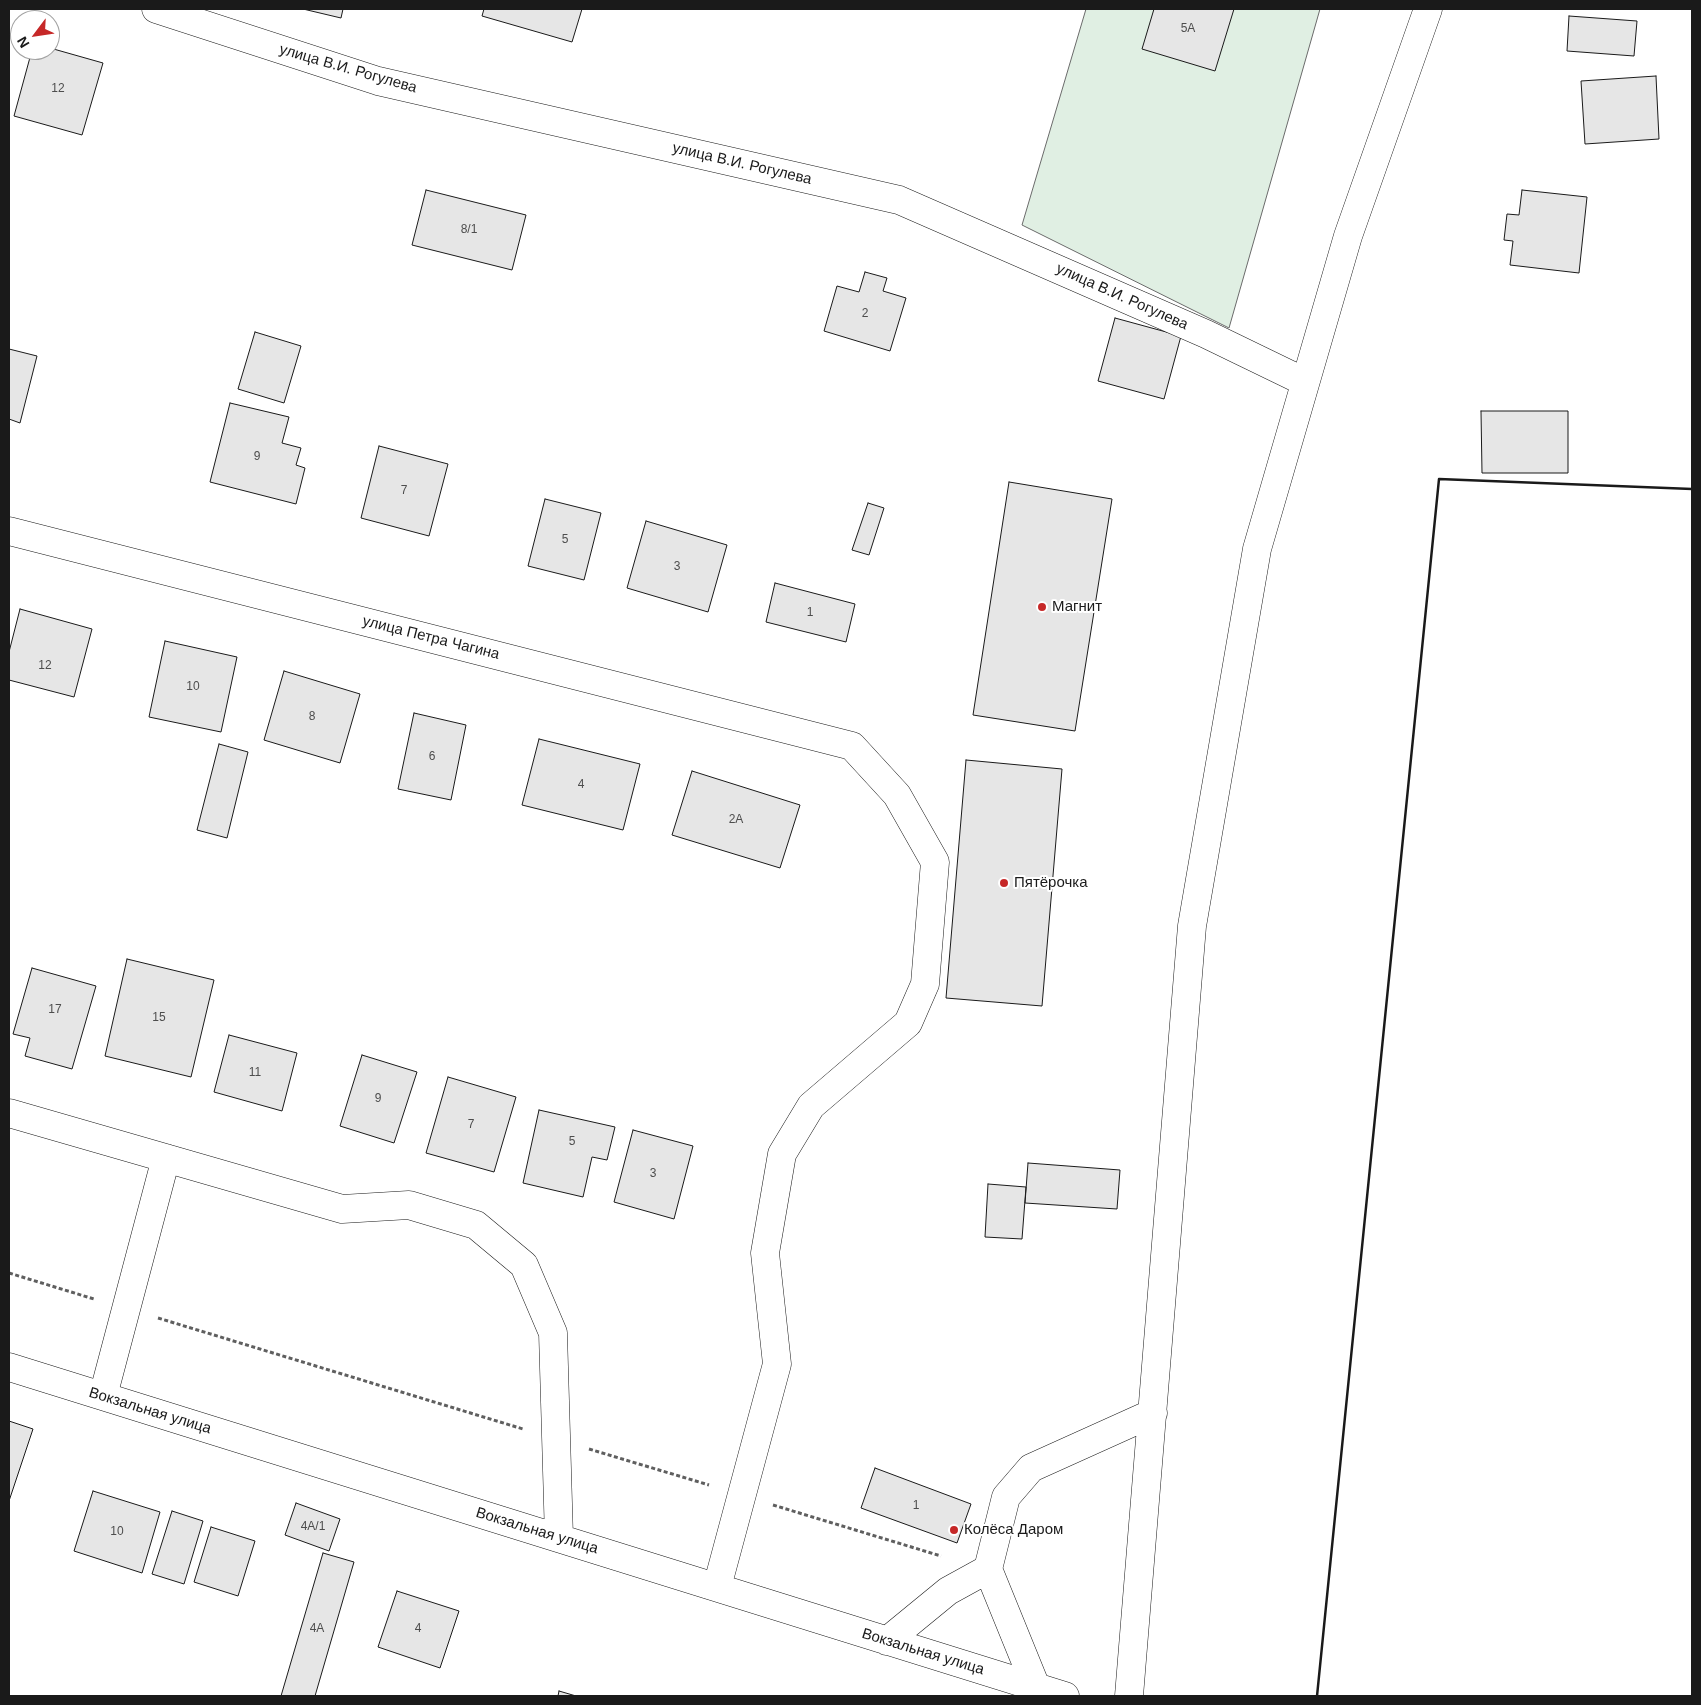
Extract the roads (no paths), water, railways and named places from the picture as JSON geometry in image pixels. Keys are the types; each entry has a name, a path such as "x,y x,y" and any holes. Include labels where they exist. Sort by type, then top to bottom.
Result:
{"street":[{"name":"улица В.И. Рогулева","path":"156,9 378,81 899,200 1188,326 1305,382"},
{"path":"1129,1696 1192,926 1257,549 1348,236 1428,9"},
{"name":"улица Петра Чагина","path":"9,530 852,746 897,795 935,862 925,984 908,1024 811,1106 782,1154 765,1253 777,1364 717,1587"},
{"path":"9,1113 342,1209 409,1205 476,1225 524,1266 553,1333 559,1538"},
{"path":"103,1396 166,1158"},
{"name":"Вокзальная улица","path":"9,1366 1065,1696"},
{"path":"1036,1687 988,1570 1006,1497 1031,1468 1153,1413"},
{"path":"887,1641 948,1592 988,1570"}],"place":[{"name":"Магнит","path":"1042,607"},
{"name":"Пятёрочка","path":"1004,883"},
{"name":"Колёса Даром","path":"954,1530"}]}
